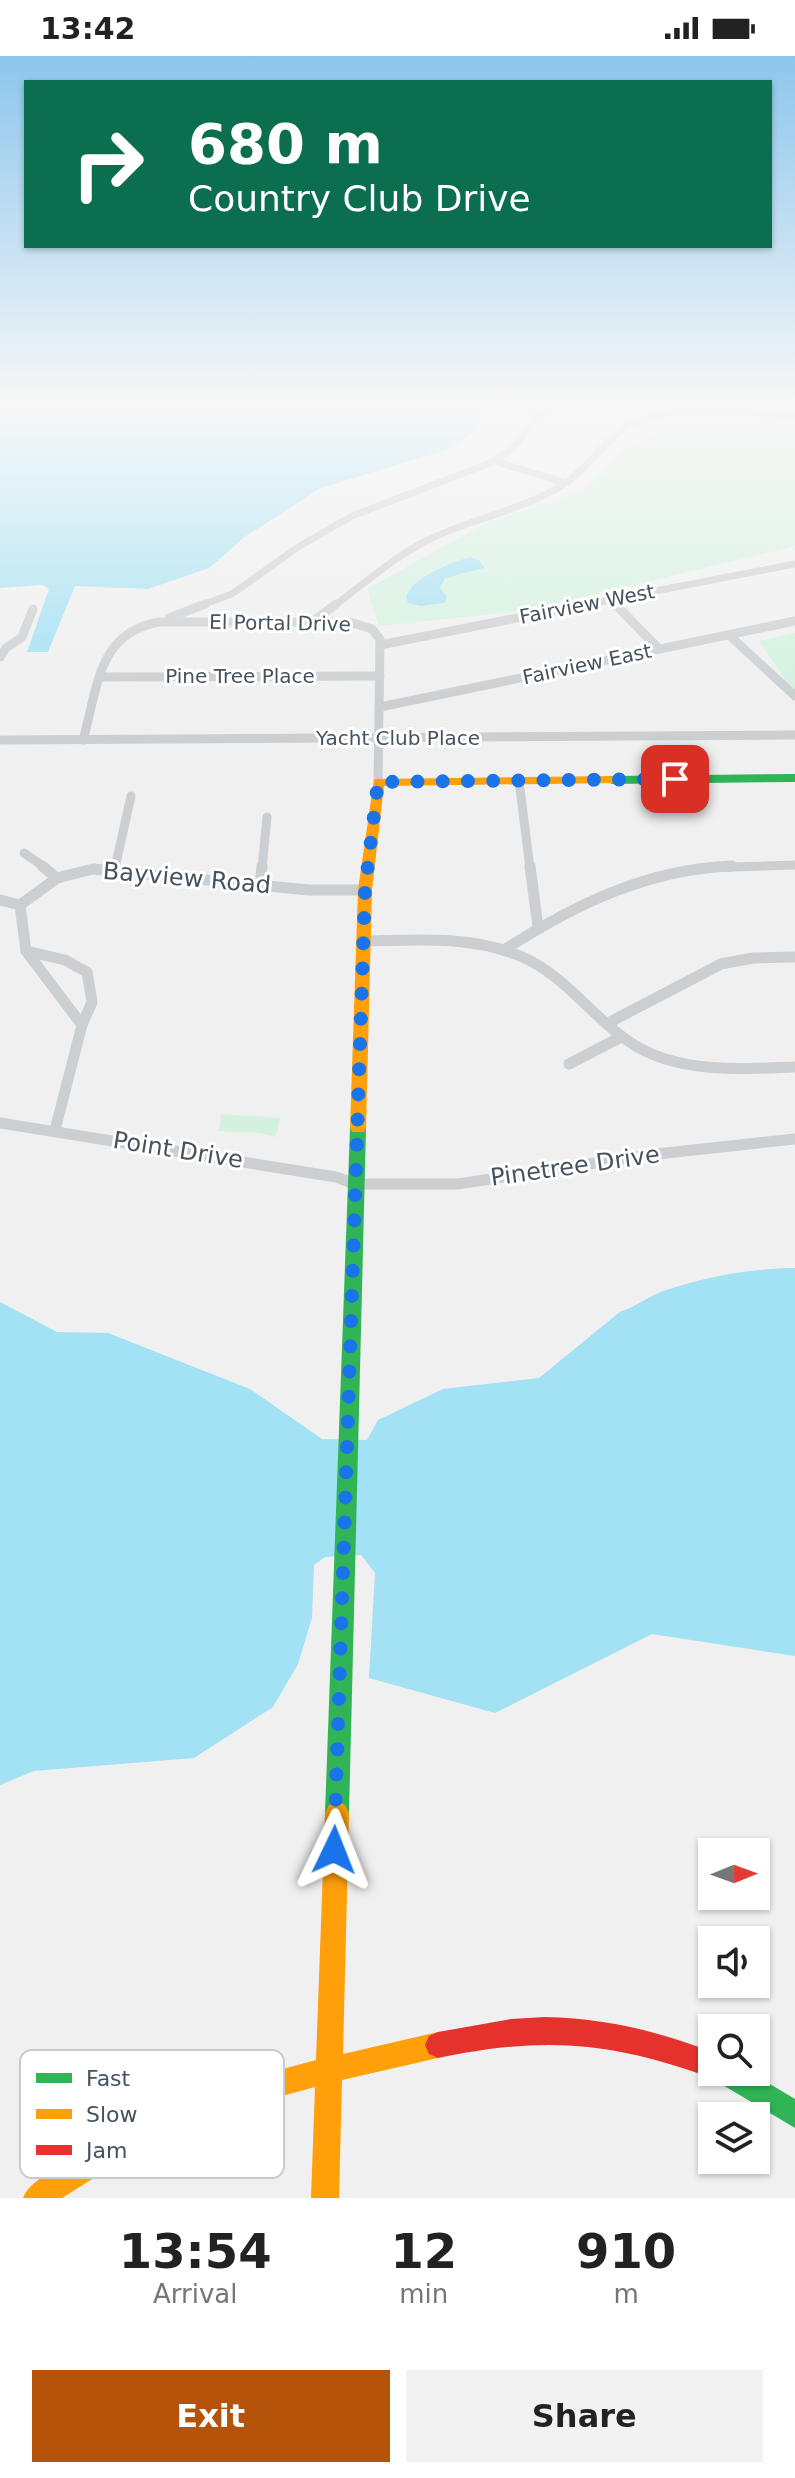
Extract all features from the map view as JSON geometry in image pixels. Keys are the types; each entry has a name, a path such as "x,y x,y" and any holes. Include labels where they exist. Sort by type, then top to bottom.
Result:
{"street":[{"path":"159,622 232,594 298,547 352,516 386,503"},
{"path":"313,621 380,568 410,549 462,525 527,503"},
{"name":"Fairview West","path":"380,645 795,564"},
{"path":"611,600 659,649"},
{"path":"1,656 22,637 33,609"},
{"name":"El Portal Drive","path":"101,677 110,647 128,632 159,622 313,621 360,624 375,631 380,645 378,782"},
{"name":"Fairview East","path":"380,707 795,621"},
{"path":"729,635 795,696"},
{"name":"Pine Tree Place","path":"101,677 380,676"},
{"path":"83,740 101,677"},
{"name":"Yacht Club Place","path":"0,740 795,735"},
{"path":"325,2198 365,890 378,782 795,778"},
{"path":"519,781 538,927"},
{"path":"114,870 131,796"},
{"path":"260,885 267,817"},
{"path":"24,853 57,878"},
{"path":"504,950 538,927 610,892 659,875 713,867 795,865"},
{"name":"Bayview Road","path":"20,905 57,878 78,871 114,870 260,885 365,890"},
{"path":"0,900 20,905 26,951 82,1025"},
{"path":"364,941 457,941 504,950 551,973 621,1037 664,1058 703,1067 795,1067"},
{"path":"26,951 56,956 87,972 92,1002 82,1025 55,1130"},
{"path":"608,1023 721,964 753,958 795,957"},
{"path":"569,1064 621,1037"},
{"name":"Point Drive","path":"0,1123 336,1177 355,1184"},
{"name":"Pinetree Drive","path":"355,1184 458,1184 657,1153 795,1139"},
{"path":"284,2083 479,2035 528,2028 613,2033 664,2046 698,2059"},
{"path":"748,2086 795,2114"},
{"path":"37,2198 70,2178"}],"green space":[{"path":"548,503 795,503 795,546 529,610 379,626 367,589 482,525"},
{"path":"795,633 795,694 759,641"},
{"path":"221,1114 280,1118 276,1137 219,1131"}],"water":[{"path":"0,503 298,503 246,536 209,568 148,589 75,586 48,652 27,652 49,589 42,585 0,588"},
{"path":"470,557 480,561 484,568 445,578 440,588 447,597 444,603 421,606 408,603 406,597 410,590 424,577"},
{"path":"795,1268 795,1656 652,1634 495,1713 369,1678 375,1573 361,1555 325,1557 314,1565 312,1618 298,1664 273,1707 194,1758 34,1771 0,1785 0,1302 57,1332 108,1333 250,1389 322,1439 367,1440 378,1420 443,1389 539,1378 621,1311 659,1293 728,1274"}],"traffic: fast":[{"path":"612,780 795,778"},
{"path":"337,1813 358,1128"},
{"path":"748,2086 795,2114"}],"traffic: slow":[{"path":"358,1128 365,890 378,782 612,780"},
{"path":"325,2198 337,1813"},
{"path":"284,2082 438,2045"},
{"path":"37,2198 68,2178"}],"traffic: jam":[{"path":"438,2045 511,2032 577,2031 641,2041 698,2060"}],"route":[{"path":"334,1850 365,890 378,782 675,779"}]}
